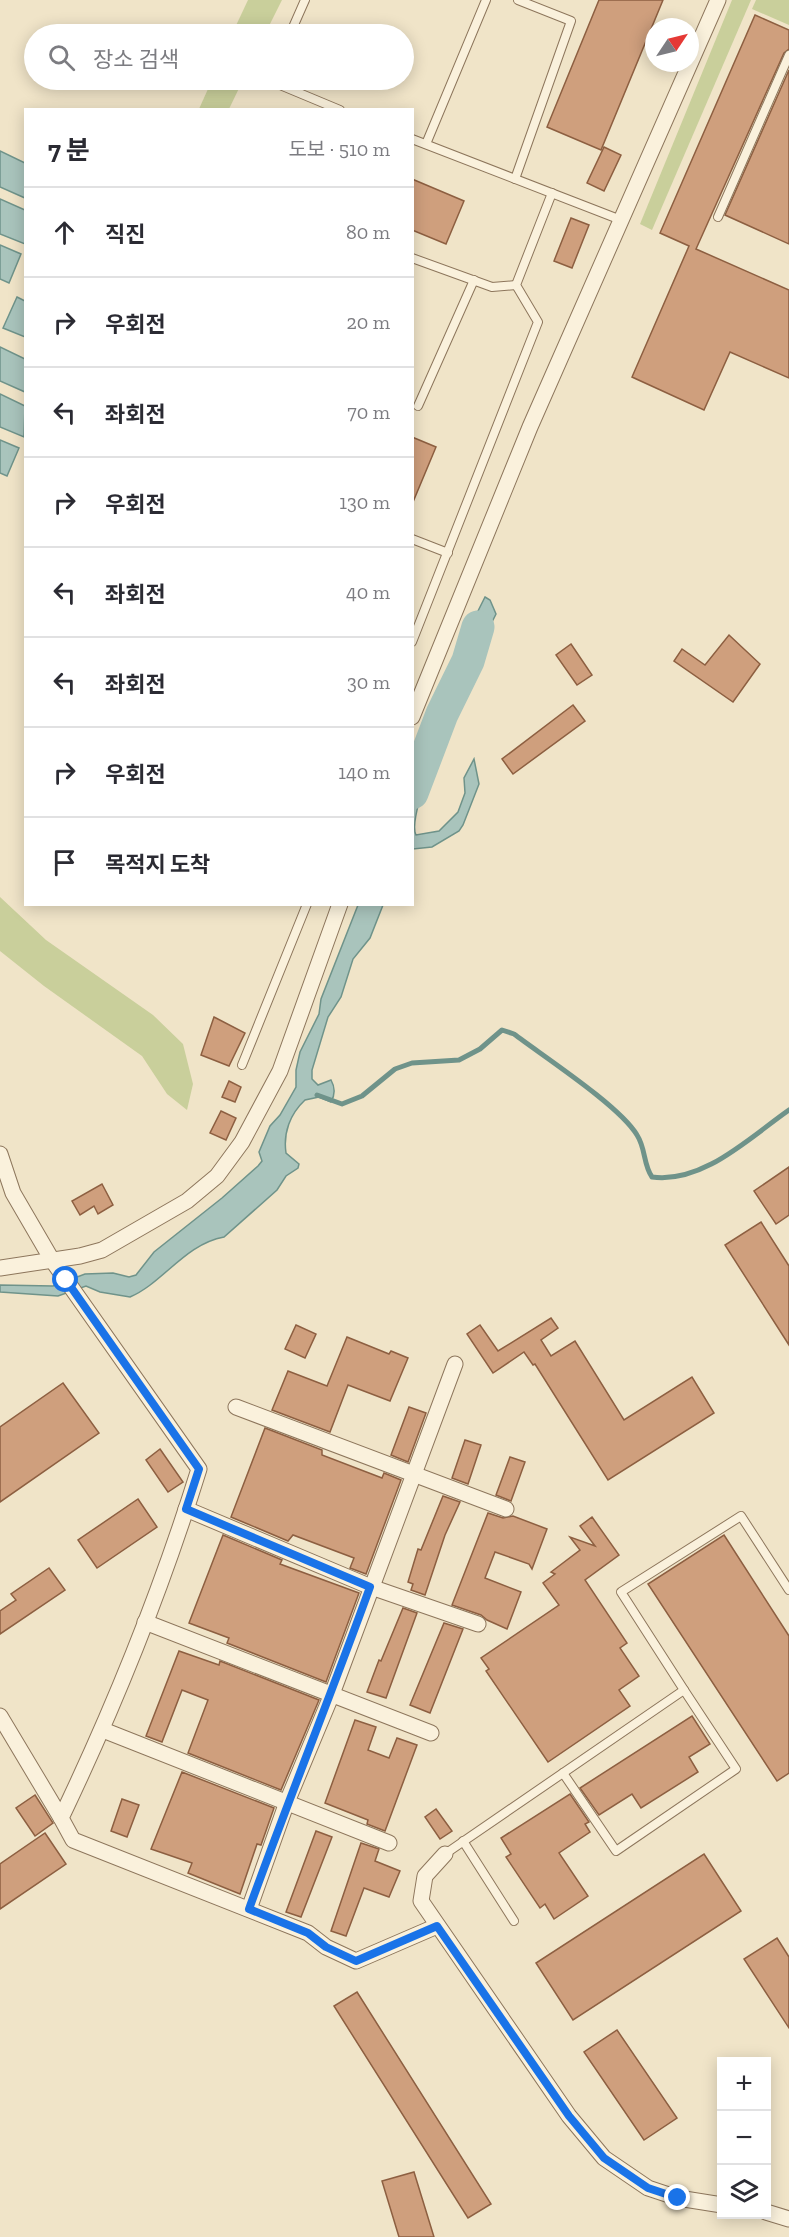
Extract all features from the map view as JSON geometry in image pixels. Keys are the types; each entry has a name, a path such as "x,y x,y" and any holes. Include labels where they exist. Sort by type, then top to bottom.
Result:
{"street":[{"path":"414,712 530,427 718,0"},
{"path":"0,1268 102,1250 187,1201 217,1176 242,1142 280,1071 339,906"},
{"path":"0,1154 13,1193 52,1260 199,1469 145,1622 103,1730 61,1818"},
{"path":"249,1909 287,1802 332,1694 455,1364"},
{"path":"236,1407 506,1509"},
{"path":"186,1509 370,1587 478,1624"},
{"path":"145,1622 431,1733"},
{"path":"0,1716 73,1839 308,1933 326,1947 356,1961 437,1926"},
{"path":"103,1730 389,1843"},
{"path":"445,1854 425,1876 421,1901 569,2116 604,2158 648,2188 678,2198 717,2204"},
{"path":"771,2214 789,2219"}],"lane":[{"path":"294,24 305,0"},
{"path":"426,144 486,0"},
{"path":"515,179 571,21 518,0"},
{"path":"718,217 789,55"},
{"path":"292,90 335,108"},
{"path":"414,140 621,220"},
{"path":"516,285 552,193"},
{"path":"414,259 492,287 516,285"},
{"path":"418,406 474,280"},
{"path":"414,637 538,322 516,285"},
{"path":"414,540 448,553"},
{"path":"242,1065 306,906"},
{"path":"563,1773 616,1851 736,1769 621,1592 741,1516 789,1590"},
{"path":"445,1854 684,1690"},
{"path":"463,1841 514,1921"}],"green space":[{"path":"248,0 282,0 270,24 237,24"},
{"path":"732,0 751,0 652,230 640,224"},
{"path":"756,0 789,0 789,25 752,9"},
{"path":"208,90 238,90 229,108 199,108"},
{"path":"0,897 46,940 153,1015 183,1044 193,1084 187,1110 167,1094 142,1056 44,986 0,951"}],"water":[{"path":"0,151 24,163 24,198 0,187"},
{"path":"0,199 24,210 24,244 0,234"},
{"path":"0,245 21,254 9,283 0,279"},
{"path":"17,297 24,300 24,337 3,328"},
{"path":"0,347 24,359 24,392 0,381"},
{"path":"0,394 24,406 24,437 0,427"},
{"path":"0,440 19,448 7,476 0,473"},
{"path":"485,597 490,600 496,614 475,656 472,678 456,655"},
{"path":"453,668 466,686 424,785 415,824 416,835 439,831 458,812 465,793 464,778 474,759 479,784 459,831 432,847 414,849 414,776"},
{"path":"358,906 383,906 370,938 353,959 341,997 328,1017 312,1070 312,1079 318,1085 331,1080 334,1094 331,1102 319,1097 305,1100 295,1111 289,1124 285,1146 286,1153 299,1164 298,1168 286,1176 277,1190 224,1237 198,1247 153,1283 130,1297 100,1292 86,1286 58,1296 0,1292 0,1285 53,1286 85,1274 113,1273 129,1277 136,1275 154,1252 258,1166 262,1161 259,1152 270,1126 280,1115 296,1087 296,1070 300,1052 319,1014 321,999"}],"building":[{"path":"599,0 663,0 656,18 645,18 645,44 601,150 547,127"},
{"path":"755,15 789,30 789,49 784,53 696,249 789,290 789,378 730,352 704,410 632,377 689,246 660,233"},
{"path":"789,70 789,244 725,215"},
{"path":"604,147 621,155 604,191 587,183"},
{"path":"414,180 464,201 446,244 414,231"},
{"path":"571,218 589,225 572,268 554,261"},
{"path":"414,438 436,447 414,500"},
{"path":"729,635 760,664 733,702 674,661 682,649 705,665"},
{"path":"571,644 592,675 577,685 556,655"},
{"path":"573,705 585,721 513,774 502,759"},
{"path":"214,1017 245,1033 229,1066 201,1055"},
{"path":"229,1081 241,1087 235,1102 222,1097"},
{"path":"221,1111 236,1118 226,1140 210,1133"},
{"path":"789,1167 789,1215 776,1224 754,1191"},
{"path":"102,1184 113,1205 98,1214 94,1206 80,1215 72,1201"},
{"path":"761,1222 789,1266 789,1345 725,1245"},
{"path":"551,1318 558,1328 541,1340 551,1356 575,1341 624,1420 692,1377 714,1413 608,1480 535,1364 533,1365 524,1352 493,1373 467,1334 480,1325 498,1351"},
{"path":"296,1325 316,1334 305,1358 285,1349"},
{"path":"347,1337 389,1354 391,1351 408,1358 390,1401 348,1385 330,1432 272,1410 288,1371 327,1386"},
{"path":"63,1383 99,1433 0,1502 0,1427"},
{"path":"409,1407 426,1413 408,1462 391,1455"},
{"path":"265,1428 322,1450 322,1455 382,1478 384,1473 401,1480 366,1574 350,1568 354,1558 293,1535 288,1541 231,1517"},
{"path":"465,1440 481,1445 468,1484 452,1478"},
{"path":"160,1449 183,1482 168,1492 146,1460"},
{"path":"510,1457 525,1462 511,1501 496,1495"},
{"path":"443,1496 460,1502 445,1535 425,1595 411,1590 413,1584 408,1582 418,1549 421,1550"},
{"path":"138,1499 157,1527 97,1568 78,1540"},
{"path":"488,1513 503,1518 513,1516 547,1529 532,1569 529,1564 495,1552 485,1578 521,1592 507,1629 481,1615 452,1605"},
{"path":"592,1517 619,1555 585,1580 627,1643 620,1648 639,1676 619,1690 630,1706 548,1762 486,1671 489,1669 481,1658 559,1605 543,1583 555,1574 551,1572 580,1550 570,1537 595,1546 580,1526"},
{"path":"223,1535 282,1560 280,1564 359,1593 326,1682 227,1643 229,1638 189,1623"},
{"path":"724,1535 789,1636 789,1773 777,1781 648,1584"},
{"path":"49,1568 65,1590 0,1634 0,1611 16,1600 11,1594"},
{"path":"403,1608 417,1613 386,1698 367,1692"},
{"path":"444,1623 463,1629 430,1713 410,1705"},
{"path":"179,1651 219,1665 220,1661 319,1700 281,1790 188,1753 208,1700 182,1690 162,1742 146,1736"},
{"path":"692,1716 710,1744 689,1757 698,1772 641,1808 632,1794 599,1815 580,1788"},
{"path":"355,1720 376,1727 368,1750 389,1758 397,1738 417,1745 385,1831 367,1824 368,1820 325,1803"},
{"path":"182,1772 274,1808 261,1845 257,1844 240,1894 188,1873 192,1863 151,1849"},
{"path":"570,1794 589,1822 585,1824 590,1832 559,1853 588,1896 554,1919 545,1904 540,1908 506,1857 511,1854 501,1838"},
{"path":"35,1795 53,1823 35,1836 16,1808"},
{"path":"122,1799 139,1805 127,1837 111,1831"},
{"path":"436,1809 452,1831 440,1839 425,1817"},
{"path":"316,1831 332,1837 301,1917 286,1912"},
{"path":"45,1833 66,1864 0,1909 0,1864"},
{"path":"361,1843 379,1849 375,1861 400,1871 389,1897 364,1888 346,1936 331,1931"},
{"path":"704,1854 741,1911 573,2020 536,1963"},
{"path":"777,1938 789,1957 789,2028 744,1959"},
{"path":"357,1992 491,2204 468,2218 334,2006"},
{"path":"617,2030 677,2118 644,2140 584,2052"},
{"path":"414,2172 434,2237 399,2237 382,2181"}],"waterway":[{"path":"414,788 442,714 468,661 478,627"},
{"path":"317,1095 342,1104 362,1096 395,1069 412,1063 459,1060 480,1049 502,1030 514,1034 615,1110 637,1135 652,1177 671,1177 707,1166 742,1145 789,1110"}],"route":[{"path":"66,1280 199,1469 186,1509 370,1587 332,1694 287,1802 249,1909 308,1933 326,1947 356,1961 437,1926 569,2116 604,2158 648,2188 678,2198"}]}
